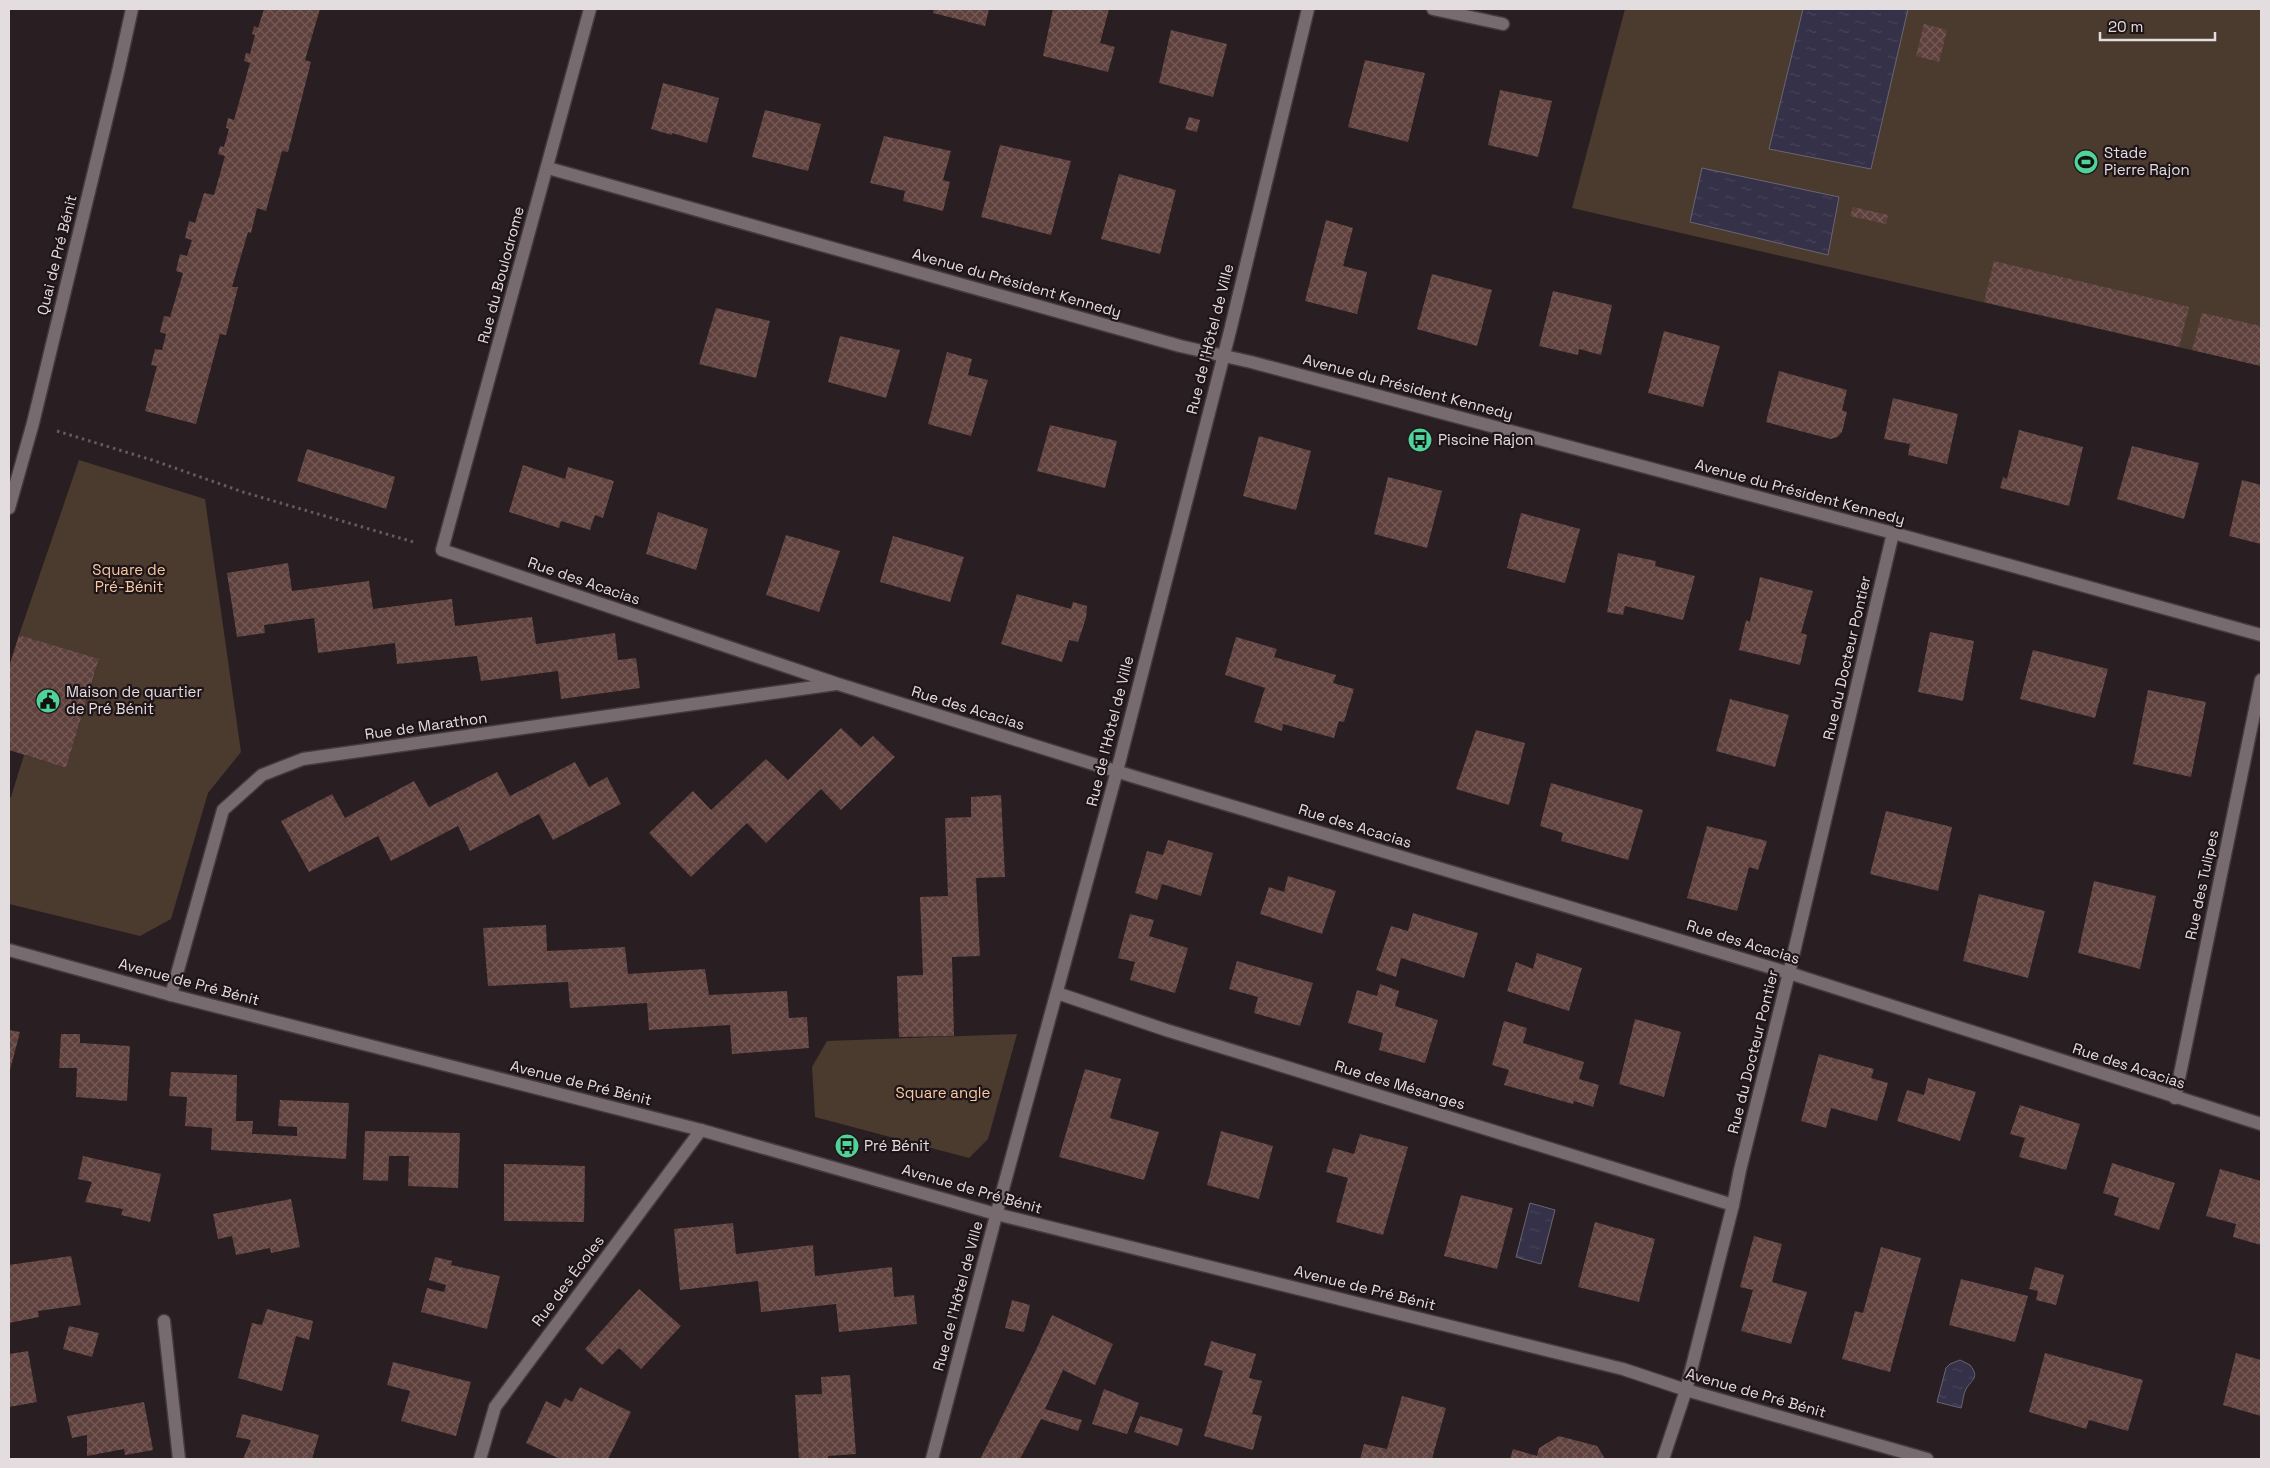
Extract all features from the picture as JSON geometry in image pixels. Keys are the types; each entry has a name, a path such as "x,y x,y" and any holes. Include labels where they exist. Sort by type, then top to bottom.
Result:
{"street":[{"name":"Quai de Pré Bénit","path":"9,508 33,423 132,9"},
{"name":"Rue du Boulodrome","path":"442,550 590,9"},
{"name":"Rue de l'Hôtel de Ville","path":"932,1459 996,1214 1117,771 1224,356 1308,9"},
{"path":"1433,9 1503,24"},
{"name":"Avenue du Président Kennedy","path":"548,168 1180,346 1893,533 2261,634"},
{"name":"Rue du Docteur Pontier","path":"1663,1459 1686,1390 1734,1205 1740,1170 1790,973 1893,533"},
{"name":"Rue des Acacias","path":"442,550 838,684 1117,771 1790,973 2261,1124"},
{"name":"Rue des Tulipes","path":"2175,1098 2261,680"},
{"name":"Rue de Marathon","path":"171,994 223,810 262,775 303,760 838,684"},
{"name":"Avenue de Pré Bénit","path":"9,950 171,994 701,1130 996,1214 1623,1369 1686,1390 1927,1459"},
{"name":"Rue des Mésanges","path":"1057,993 1166,1030 1734,1205"},
{"name":"Rue des Écoles","path":"480,1459 495,1407 701,1130"},
{"path":"164,1321 179,1459"}],"path":[{"path":"33,423 152,460 242,492 442,550"}],"green space":[{"path":"1625,9 2261,9 2261,366 1572,208"},
{"name":"Square de Pré-Bénit","path":"79,460 205,499 241,752 208,793 171,919 140,936 9,904 9,797 11,797 24,755 66,768 99,660 19,635"},
{"name":"Square angle","path":"1017,1034 988,1139 969,1158 815,1117 812,1067 827,1041"}],"water":[{"path":"1803,9 1908,9 1871,169 1769,149"},
{"path":"1702,168 1839,197 1828,255 1690,222"},
{"path":"1530,1203 1555,1210 1541,1264 1516,1257"},
{"path":"1960,1360 1970,1365 1975,1376 1965,1391 1961,1408 1937,1402 1946,1368"}],"building":[{"path":"264,9 320,9 305,60 311,62 288,152 282,151 266,211 257,208 251,233 248,232 232,287 238,287 226,335 220,334 196,424 145,411 157,366 151,365 155,349 162,350 166,334 160,332 164,316 170,317 183,273 176,271 180,254 187,256 192,240 185,238 189,221 195,223 204,193 214,195 225,156 218,154 220,146 224,147 229,129 226,128 228,118 234,120 250,63 244,61 246,53 250,54 255,35 252,34 254,26 258,28"},
{"path":"934,9 989,9 985,26 933,13"},
{"path":"1053,9 1109,9 1100,43 1115,47 1108,72 1043,56"},
{"path":"1924,24 1947,30 1939,62 1916,56"},
{"path":"1171,30 1227,44 1213,97 1159,83"},
{"path":"1365,60 1425,73 1408,142 1348,127"},
{"path":"663,83 719,98 707,143 651,129"},
{"path":"1500,90 1552,101 1538,157 1488,145"},
{"path":"765,110 821,124 808,171 752,157"},
{"path":"1189,117 1200,120 1197,132 1185,129"},
{"path":"884,136 951,151 943,180 950,182 943,211 903,201 905,191 870,183"},
{"path":"1000,145 1071,161 1051,235 981,217"},
{"path":"1119,174 1176,190 1160,254 1101,239"},
{"path":"1853,207 1888,215 1886,224 1850,216"},
{"path":"1326,220 1353,228 1343,266 1367,272 1357,314 1305,301"},
{"path":"1994,261 2189,307 2179,347 1984,302"},
{"path":"1432,274 1492,290 1477,346 1417,329"},
{"path":"1553,291 1612,305 1601,355 1579,349 1578,355 1539,346"},
{"path":"716,308 770,321 756,378 699,364"},
{"path":"2202,313 2261,326 2261,366 2192,350"},
{"path":"1664,331 1720,346 1703,407 1648,393"},
{"path":"840,336 900,350 886,398 828,382"},
{"path":"947,352 972,359 968,375 988,380 971,436 928,424"},
{"path":"1779,371 1847,390 1842,410 1847,412 1842,432 1837,437 1831,439 1766,422"},
{"path":"1893,398 1958,414 1947,464 1908,455 1910,444 1884,439"},
{"path":"1050,425 1117,441 1105,488 1037,471"},
{"path":"2019,430 2083,447 2069,506 2000,488 2003,477 2007,479"},
{"path":"1259,436 1311,451 1296,510 1243,496"},
{"path":"2132,446 2199,463 2184,519 2117,499"},
{"path":"307,449 395,477 386,509 297,481"},
{"path":"523,465 565,479 568,467 614,481 603,518 595,515 590,530 561,521 559,528 509,512"},
{"path":"1388,477 1442,491 1427,548 1374,534"},
{"path":"2242,480 2261,485 2261,544 2229,536"},
{"path":"658,512 708,529 696,570 646,554"},
{"path":"1521,513 1580,529 1565,583 1507,568"},
{"path":"786,535 840,551 819,612 766,595"},
{"path":"893,536 964,557 950,602 880,582"},
{"path":"1618,553 1656,561 1655,566 1695,576 1683,620 1625,606 1623,615 1607,612"},
{"path":"288,563 292,591 369,581 373,609 452,599 455,626 532,617 536,644 615,633 618,660 636,658 640,688 561,699 558,671 481,681 477,656 397,664 395,643 318,653 314,618 264,625 265,633 237,637 227,573"},
{"path":"1760,577 1813,591 1801,633 1807,635 1800,665 1739,650 1746,620 1750,622"},
{"path":"1017,594 1071,609 1073,602 1087,606 1086,618 1078,642 1069,640 1062,662 1001,644"},
{"path":"1930,632 1974,641 1963,701 1918,692"},
{"name":"Maison de quartier de Pré Bénit","path":"19,635 99,659 66,768 9,750 9,667"},
{"path":"1236,637 1277,649 1274,657 1336,675 1333,683 1354,689 1344,722 1339,721 1334,738 1283,724 1282,731 1254,722 1265,688 1225,675"},
{"path":"2033,650 2108,669 2095,718 2020,699"},
{"path":"2148,690 2206,702 2191,777 2133,764"},
{"path":"1730,699 1789,715 1775,767 1716,751"},
{"path":"841,728 861,747 873,736 895,757 841,810 821,789 766,843 747,823 691,877 649,833 693,791 711,810 766,759 788,780"},
{"path":"1476,730 1525,743 1509,805 1456,789"},
{"path":"575,762 589,787 607,777 621,804 553,840 539,814 470,851 458,826 391,861 378,836 309,872 281,821 332,794 345,818 414,781 429,807 497,772 510,796"},
{"path":"1551,783 1643,810 1628,860 1561,841 1563,833 1540,826"},
{"path":"1001,795 1005,877 976,878 980,956 952,957 954,1036 899,1037 897,976 923,975 920,897 948,896 945,818 971,817 971,797"},
{"path":"1886,811 1952,827 1938,891 1870,874"},
{"path":"1707,826 1767,841 1758,870 1749,867 1737,911 1687,898"},
{"path":"1168,840 1213,853 1201,896 1162,884 1157,900 1135,893 1147,851 1163,855"},
{"path":"1288,876 1336,891 1322,934 1260,914 1269,887 1284,892"},
{"path":"2094,881 2156,896 2140,969 2078,953"},
{"path":"1979,894 2045,911 2028,978 1963,961"},
{"path":"1413,913 1478,933 1464,978 1401,958 1396,977 1376,970 1391,926 1408,931"},
{"path":"1130,914 1154,920 1149,936 1188,948 1175,993 1130,980 1135,962 1118,958"},
{"path":"546,925 547,951 625,947 628,974 705,969 709,995 787,991 789,1018 807,1017 809,1048 732,1054 730,1025 649,1030 647,1003 570,1008 568,982 488,986 483,928"},
{"path":"1537,953 1582,968 1569,1011 1507,991 1516,962 1533,969"},
{"path":"1237,961 1313,983 1300,1026 1254,1013 1258,997 1229,989"},
{"path":"1380,984 1399,991 1395,1006 1438,1020 1425,1063 1379,1050 1383,1033 1348,1023 1357,990 1377,996"},
{"path":"1635,1019 1681,1032 1664,1097 1619,1084"},
{"path":"1504,1021 1527,1028 1523,1043 1584,1062 1579,1079 1599,1085 1593,1107 1574,1101 1573,1104 1504,1085 1509,1070 1492,1065"},
{"path":"9,1030 20,1032 9,1074"},
{"path":"61,1034 80,1034 80,1043 130,1046 127,1101 76,1097 77,1068 59,1068"},
{"path":"1819,1054 1874,1069 1871,1078 1888,1083 1877,1121 1831,1108 1826,1128 1801,1121"},
{"path":"1085,1069 1121,1079 1110,1118 1159,1132 1144,1180 1059,1157"},
{"path":"171,1072 237,1075 236,1121 253,1121 252,1134 297,1136 297,1127 278,1126 280,1100 349,1103 346,1159 211,1150 212,1128 185,1126 187,1097 169,1096"},
{"path":"1928,1078 1976,1092 1960,1141 1897,1121 1907,1090 1924,1095"},
{"path":"2020,1105 2080,1124 2066,1170 2019,1157 2025,1138 2010,1134"},
{"path":"365,1131 460,1133 458,1188 408,1186 409,1156 389,1156 388,1181 363,1180"},
{"path":"1221,1131 1273,1146 1259,1199 1207,1185"},
{"path":"1360,1134 1408,1147 1383,1235 1336,1222 1348,1178 1326,1172 1333,1148 1354,1154"},
{"path":"83,1156 161,1174 150,1222 121,1215 123,1209 85,1202 92,1182 78,1179"},
{"path":"2112,1163 2175,1183 2159,1230 2114,1215 2119,1198 2103,1193"},
{"path":"504,1164 585,1166 584,1222 504,1221"},
{"path":"2220,1169 2261,1181 2261,1245 2233,1237 2236,1224 2206,1216"},
{"path":"1461,1195 1513,1208 1497,1269 1444,1256"},
{"path":"291,1199 300,1247 271,1253 270,1248 236,1255 232,1236 218,1239 213,1214"},
{"path":"1595,1222 1655,1239 1639,1302 1578,1287"},
{"path":"733,1223 736,1254 813,1245 815,1276 892,1267 894,1297 914,1295 917,1324 839,1332 836,1304 761,1312 758,1281 680,1290 674,1229"},
{"path":"1754,1236 1782,1244 1772,1282 1807,1292 1791,1344 1741,1331 1753,1290 1740,1287"},
{"path":"1881,1247 1921,1258 1890,1372 1842,1359 1855,1311 1863,1313"},
{"path":"71,1256 81,1305 38,1311 39,1317 9,1323 9,1265"},
{"path":"435,1257 452,1261 451,1265 500,1276 487,1329 421,1312 427,1288 444,1292 446,1285 429,1280"},
{"path":"2035,1267 2064,1275 2056,1305 2036,1300 2038,1291 2029,1289"},
{"path":"1961,1279 2028,1296 2015,1342 1949,1325"},
{"path":"639,1289 681,1326 641,1369 619,1348 602,1365 585,1349"},
{"path":"1012,1300 1030,1305 1024,1332 1005,1328"},
{"path":"267,1309 313,1321 309,1340 296,1336 282,1391 238,1378 252,1323 262,1325"},
{"path":"1052,1315 1113,1344 1095,1385 1063,1370 1045,1409 1082,1420 1078,1431 1041,1419 1020,1459 980,1459 1035,1352"},
{"path":"69,1326 99,1333 92,1357 63,1349"},
{"path":"1211,1341 1256,1354 1249,1378 1262,1381 1252,1414 1262,1416 1253,1450 1204,1436 1223,1371 1204,1365"},
{"path":"28,1351 37,1402 9,1407 9,1354"},
{"path":"2045,1353 2143,1380 2128,1431 2089,1420 2086,1429 2029,1412"},
{"path":"2236,1353 2261,1360 2261,1416 2223,1405"},
{"path":"393,1362 471,1382 456,1436 401,1421 410,1391 387,1385"},
{"path":"850,1375 856,1454 828,1456 828,1459 799,1459 795,1395 822,1394 821,1377"},
{"path":"580,1387 631,1412 608,1459 560,1459 526,1443 546,1401 560,1408 565,1398 572,1402"},
{"path":"1104,1389 1139,1403 1127,1434 1092,1424"},
{"path":"1402,1396 1446,1408 1432,1459 1360,1459 1364,1444 1387,1449"},
{"path":"144,1402 153,1450 125,1455 124,1449 87,1456 87,1435 72,1438 67,1416"},
{"path":"242,1414 319,1435 312,1459 243,1459 251,1440 236,1437"},
{"path":"1140,1416 1183,1429 1178,1446 1134,1432"},
{"path":"1559,1436 1597,1446 1604,1457 1601,1459 1510,1459 1513,1449 1537,1456 1539,1448"}],"place":[{"name":"Stade Pierre Rajon","path":"2086,162"},
{"name":"Piscine Rajon","path":"1420,440"},
{"name":"Maison de quartier de Pré Bénit","path":"48,701"},
{"name":"Pré Bénit","path":"847,1146"}]}
